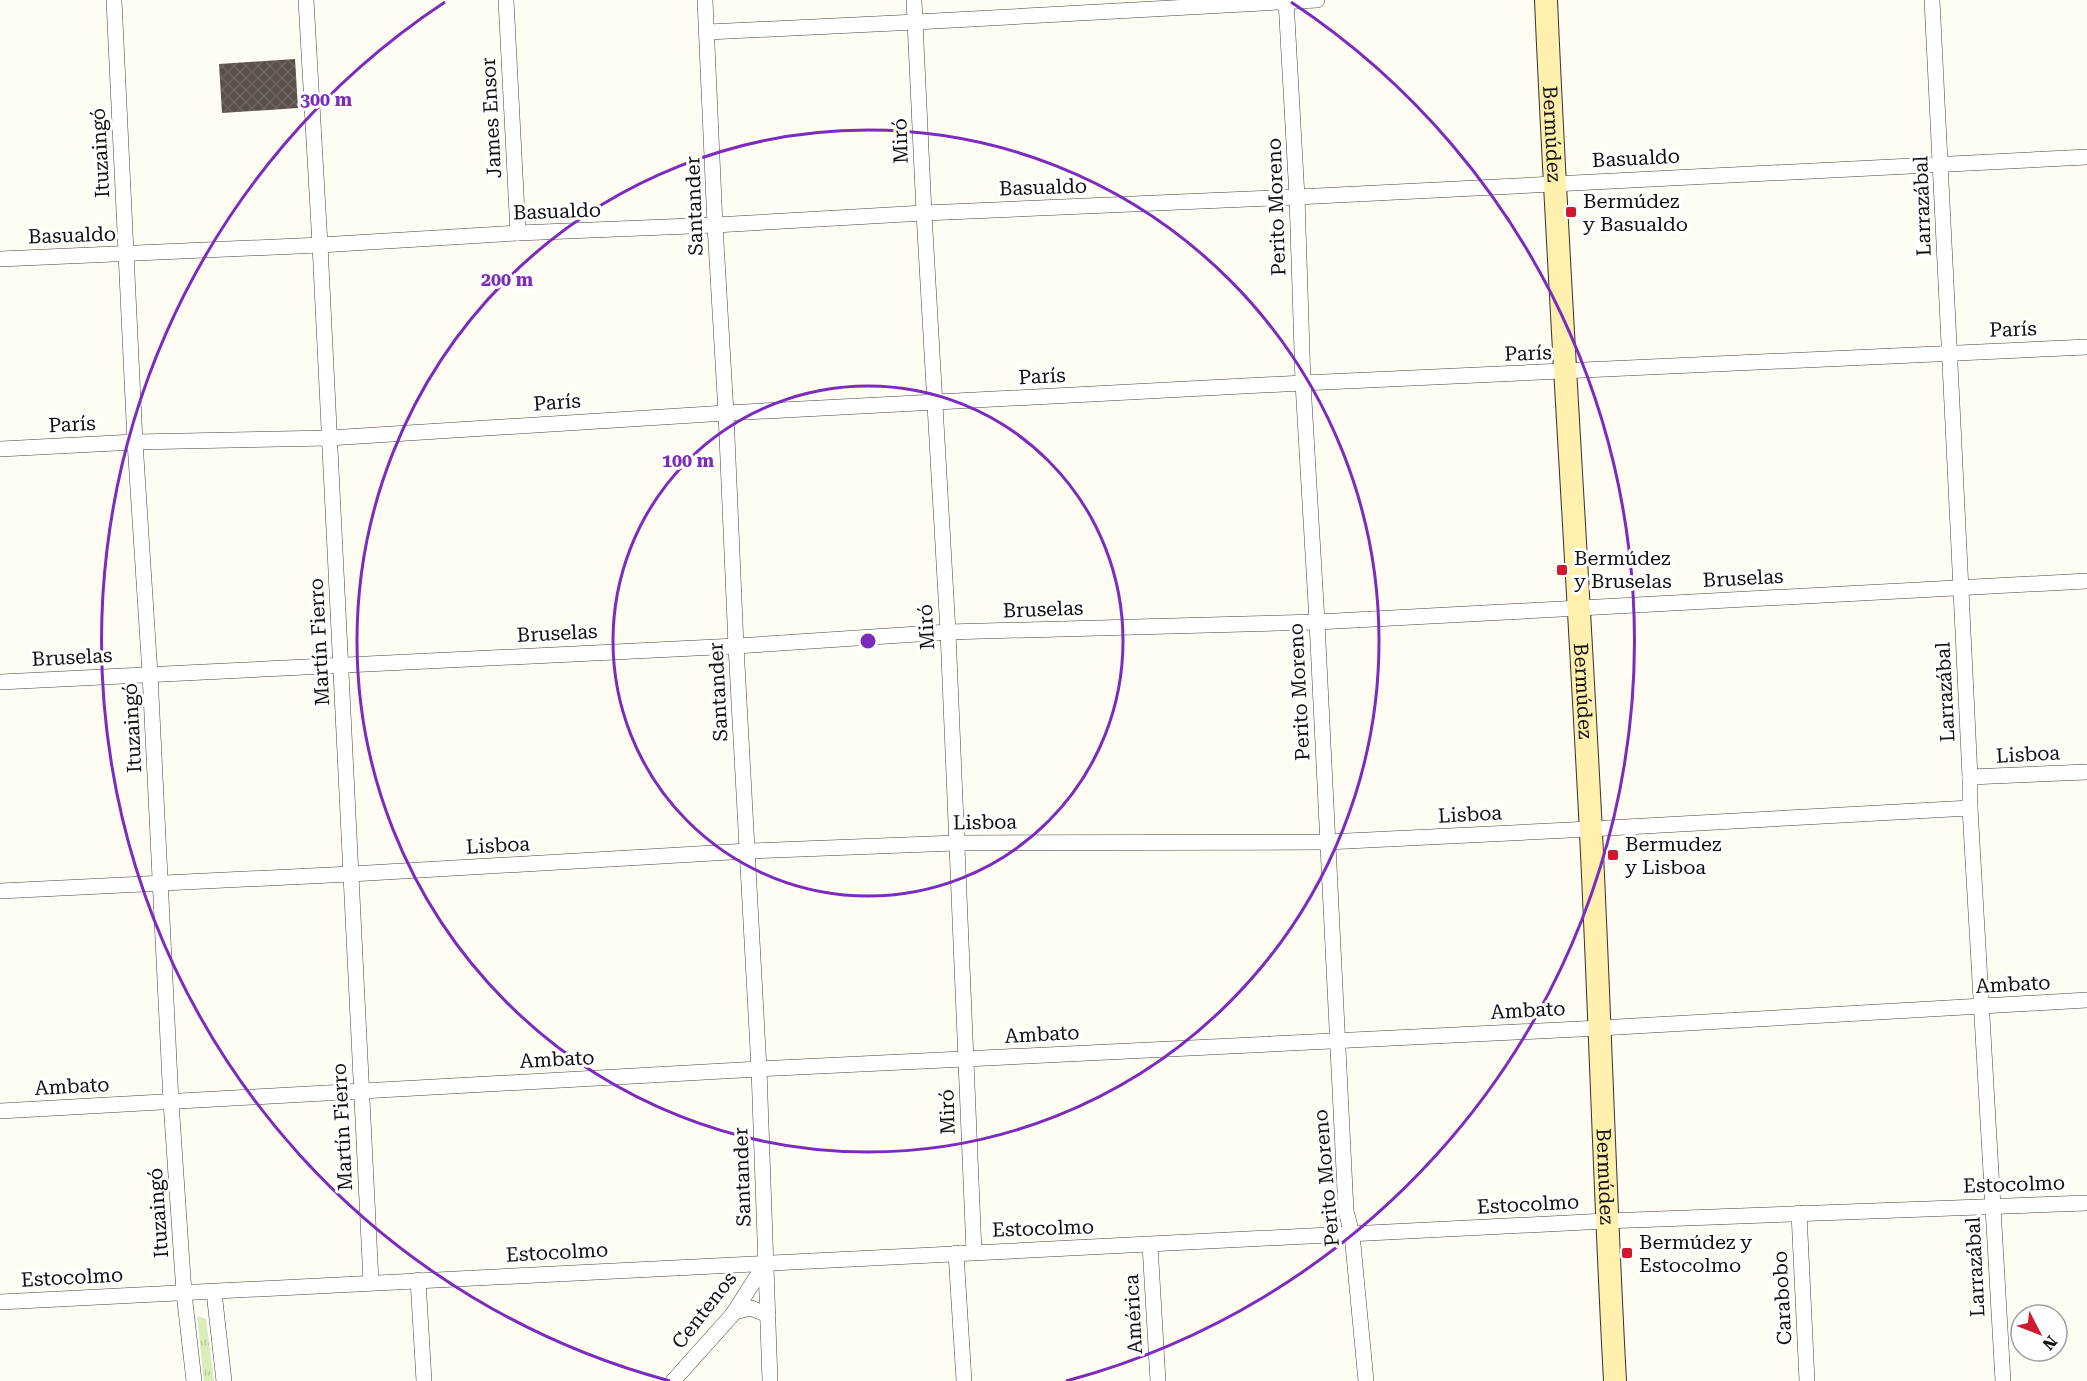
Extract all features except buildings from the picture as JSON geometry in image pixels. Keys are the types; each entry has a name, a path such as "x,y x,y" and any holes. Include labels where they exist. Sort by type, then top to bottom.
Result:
{"street":[{"name":"Ituzaingó","path":"114,0 135,442 150,674 171,1102 184,1293 194,1381"},
{"name":"Martín Fierro","path":"306,0 371,1282"},
{"name":"James Ensor","path":"506,0 518,233"},
{"name":"Santander","path":"705,0 759,1069 770,1381"},
{"name":"Miró","path":"914,0 948,632 974,1252"},
{"path":"708,32 1317,0"},
{"name":"Bermúdez","path":"1546,0 1600,1028 1606,1221 1615,1381"},
{"name":"Larrazábal","path":"1932,0 1959,586 1971,777 1970,807 2003,1381"},
{"name":"Perito Moreno","path":"1286,1 1297,197 1303,383 1346,1211 1352,1234 1366,1381"},
{"name":"Basualdo","path":"0,259 2087,157"},
{"name":"París","path":"0,449 135,442 329,438 726,413 1303,383 2087,348"},
{"name":"Bruselas","path":"0,682 736,646 948,632 1317,622 1959,586 2087,581"},
{"name":"Lisboa","path":"1971,777 2087,772"},
{"name":"Lisboa","path":"0,891 748,851 956,843 1327,842 1970,807"},
{"name":"Ambato","path":"0,1111 759,1069 1600,1028 2087,1000"},
{"name":"Estocolmo","path":"0,1302 1606,1221 2087,1203"},
{"name":"Carabobo","path":"1799,1213 1807,1381"},
{"name":"América","path":"1150,1245 1158,1381"},
{"path":"956,1253 964,1381"},
{"name":"Centenos","path":"673,1381 734,1312 766,1263"},
{"path":"418,1280 424,1381"},
{"path":"214,1292 224,1381"},
{"path":"734,1312 751,1308 768,1315"}],"green space":[{"path":"197,1316 206,1319 214,1381 204,1381"}],"place":[{"name":"Bermúdez y Basualdo","path":"1571,212"},
{"name":"Bermúdez y Bruselas","path":"1562,570"},
{"name":"Bermudez y Lisboa","path":"1613,855"},
{"name":"Bermúdez y Estocolmo","path":"1627,1253"}]}
